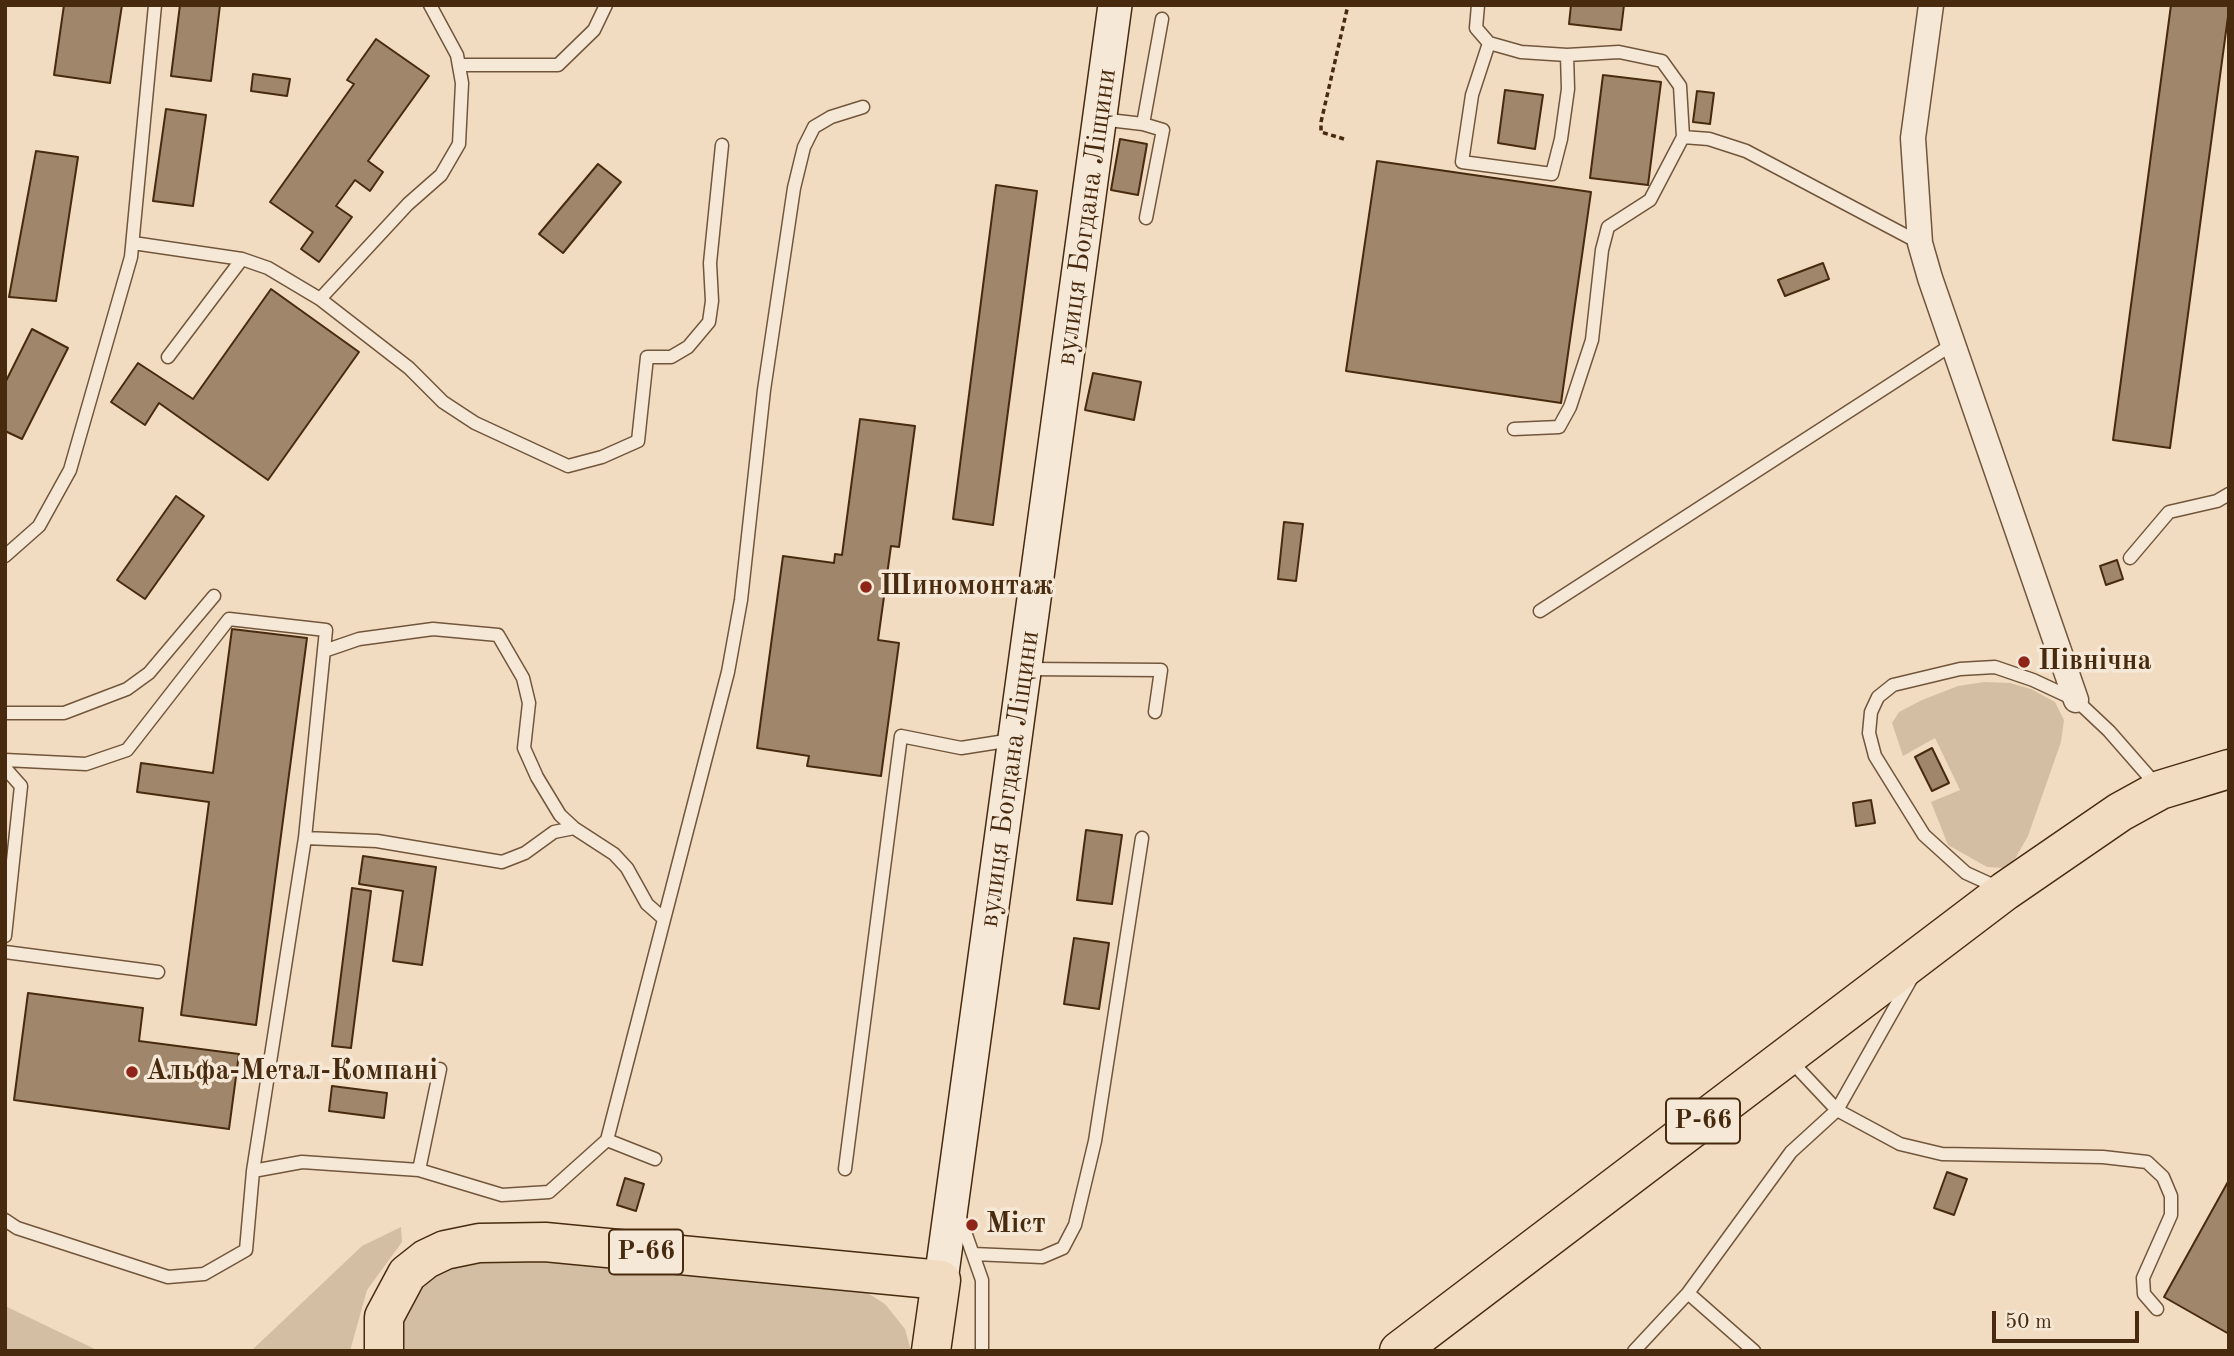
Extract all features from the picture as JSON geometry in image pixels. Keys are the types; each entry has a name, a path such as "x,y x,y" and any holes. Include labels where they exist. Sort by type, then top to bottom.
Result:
{"main road":[{"name":"вулиця Богдана Ліщини","path":"941,1280 1115,5"},
{"name":"Р-66","path":"1399,1351 2005,891 2120,812 2160,790 2226,769"},
{"name":"Р-66","path":"379,1339 407,1274 426,1259 444,1250 479,1243 545,1242 941,1280"},
{"path":"931,1351 941,1280"}],"street":[{"path":"1931,5 1913,138 1920,243 2076,700"}],"lane":[{"path":"5,556 39,526 70,470 133,243 155,5"},
{"path":"320,299 408,204 441,175 459,144 462,83 459,65 430,5"},
{"path":"459,65 558,65 594,30 606,5"},
{"path":"1478,5 1476,28 1489,43 1521,52 1567,55 1619,52 1662,61 1680,86 1683,137 1650,200 1608,227 1602,250 1592,340 1570,407 1559,427 1514,429"},
{"path":"1143,124 1162,19"},
{"path":"1489,43 1472,95 1462,162 1552,174 1561,139 1568,89 1567,55"},
{"path":"253,1171 302,1162 419,1170 502,1195 549,1192 607,1140 727,672 741,600 764,390 794,188 804,147 814,127 863,107"},
{"path":"1100,119 1143,124 1163,130 1146,218"},
{"path":"1683,137 1709,139 1746,151 1920,243"},
{"path":"133,243 242,259 268,268 320,299 409,368 443,402 494,433 568,466 602,457 638,441 647,357 671,358 688,347 709,322 712,301 710,263 722,145"},
{"path":"168,357 242,259"},
{"path":"1539,611 1953,344"},
{"path":"2130,558 2169,512 2217,501 2229,494"},
{"path":"5,713 64,713 127,689 149,673 214,596"},
{"path":"5,760 86,764 127,750 229,619 326,629 305,838 253,1171 246,1250 204,1274 168,1277 17,1228 5,1220"},
{"path":"324,651 359,639 433,629 498,635 523,678 529,703 524,748 537,777 560,815 574,828 614,854 627,868 647,904 664,919"},
{"path":"2005,891 1966,873 1924,835 1875,756 1869,733 1871,712 1878,697 1893,685 1960,669 1995,667 2033,680 2076,700 2109,731 2160,790"},
{"path":"1026,669 1161,670 1155,712"},
{"path":"845,1168 901,736 961,748 1016,740"},
{"path":"5,768 21,786 5,936"},
{"path":"305,838 377,841 502,862 526,853 554,832 574,828"},
{"path":"973,1254 1042,1257 1063,1248 1075,1225 1095,1141 1142,838"},
{"path":"1634,1351 1688,1293 1791,1152 1838,1110 1926,951"},
{"path":"5,952 158,972"},
{"path":"1787,1058 1838,1110 1900,1144 1942,1154 2102,1157 2147,1162 2163,1177 2171,1196 2171,1216 2143,1278 2144,1294 2157,1309"},
{"path":"419,1170 440,1069"},
{"path":"607,1140 655,1158"},
{"path":"951,1208 982,1280 982,1351"},
{"path":"1688,1293 1754,1351"}],"path":[{"path":"1344,139 1321,132 1321,122 1348,5"}],"shaded area":[{"path":"1984,682 2010,683 2031,689 2055,702 2064,720 2061,742 2028,836 2015,859 2006,868 1987,867 1948,845 1931,802 1960,790 1935,738 1903,756 1892,723 1899,712 1922,700 1958,686"},
{"path":"401,1227 402,1242 367,1290 350,1351 251,1351 362,1246"},
{"path":"450,1254 855,1285 885,1304 905,1329 911,1351 398,1351 405,1288"},
{"path":"5,1306 99,1351 5,1351"}],"building":[{"path":"64,5 122,5 110,83 54,75"},
{"path":"180,5 220,5 211,81 171,76"},
{"path":"1571,5 1624,5 1621,30 1569,24"},
{"path":"2171,5 2229,5 2229,9 2170,448 2113,440"},
{"path":"376,39 429,76 368,161 383,172 370,191 355,180 336,206 352,217 319,262 301,249 313,232 270,202 354,84 347,80"},
{"path":"253,74 290,79 287,96 251,91"},
{"path":"1603,75 1661,82 1648,185 1590,178"},
{"path":"1505,90 1543,95 1535,149 1498,143"},
{"path":"1697,91 1714,93 1710,124 1693,122"},
{"path":"166,109 206,115 193,206 153,201"},
{"path":"1120,139 1147,144 1138,195 1111,190"},
{"path":"36,151 78,157 56,301 9,297"},
{"path":"1377,161 1591,192 1561,403 1346,371"},
{"path":"598,164 621,182 563,253 539,234"},
{"path":"996,185 1037,191 993,525 953,519"},
{"path":"1823,263 1829,279 1785,296 1778,280"},
{"path":"271,289 359,352 268,480 159,403 145,425 111,402 138,363 193,399"},
{"path":"32,329 68,348 22,439 5,431 5,383"},
{"path":"1093,373 1141,382 1134,420 1085,410"},
{"path":"860,419 915,426 899,547 891,546 878,640 899,643 881,776 807,766 809,756 757,748 783,556 834,563 835,554 842,555"},
{"path":"176,496 204,516 145,599 117,580"},
{"path":"1284,522 1303,524 1296,581 1278,579"},
{"path":"2117,560 2123,579 2106,585 2100,566"},
{"path":"232,629 307,638 256,1025 181,1015 209,802 137,792 141,763 213,773"},
{"path":"1932,748 1949,783 1932,791 1915,757"},
{"path":"1871,800 1875,823 1856,826 1853,803"},
{"path":"1086,830 1122,835 1112,904 1077,900"},
{"path":"363,856 436,867 422,965 393,961 403,891 359,884"},
{"path":"352,888 371,891 351,1048 332,1046"},
{"path":"1074,938 1109,943 1099,1009 1064,1004"},
{"path":"28,993 143,1008 139,1041 239,1054 229,1129 14,1100"},
{"path":"332,1086 387,1093 384,1118 329,1111"},
{"path":"1947,1172 1967,1179 1954,1215 1934,1208"},
{"path":"625,1178 644,1184 636,1211 617,1205"},
{"path":"2229,1180 2229,1334 2164,1297"}],"place":[{"name":"Шиномонтаж","path":"866,587"},
{"name":"Північна","path":"2024,662"},
{"name":"Альфа-Метал-Компані","path":"132,1072"},
{"name":"Міст","path":"972,1225"}]}
